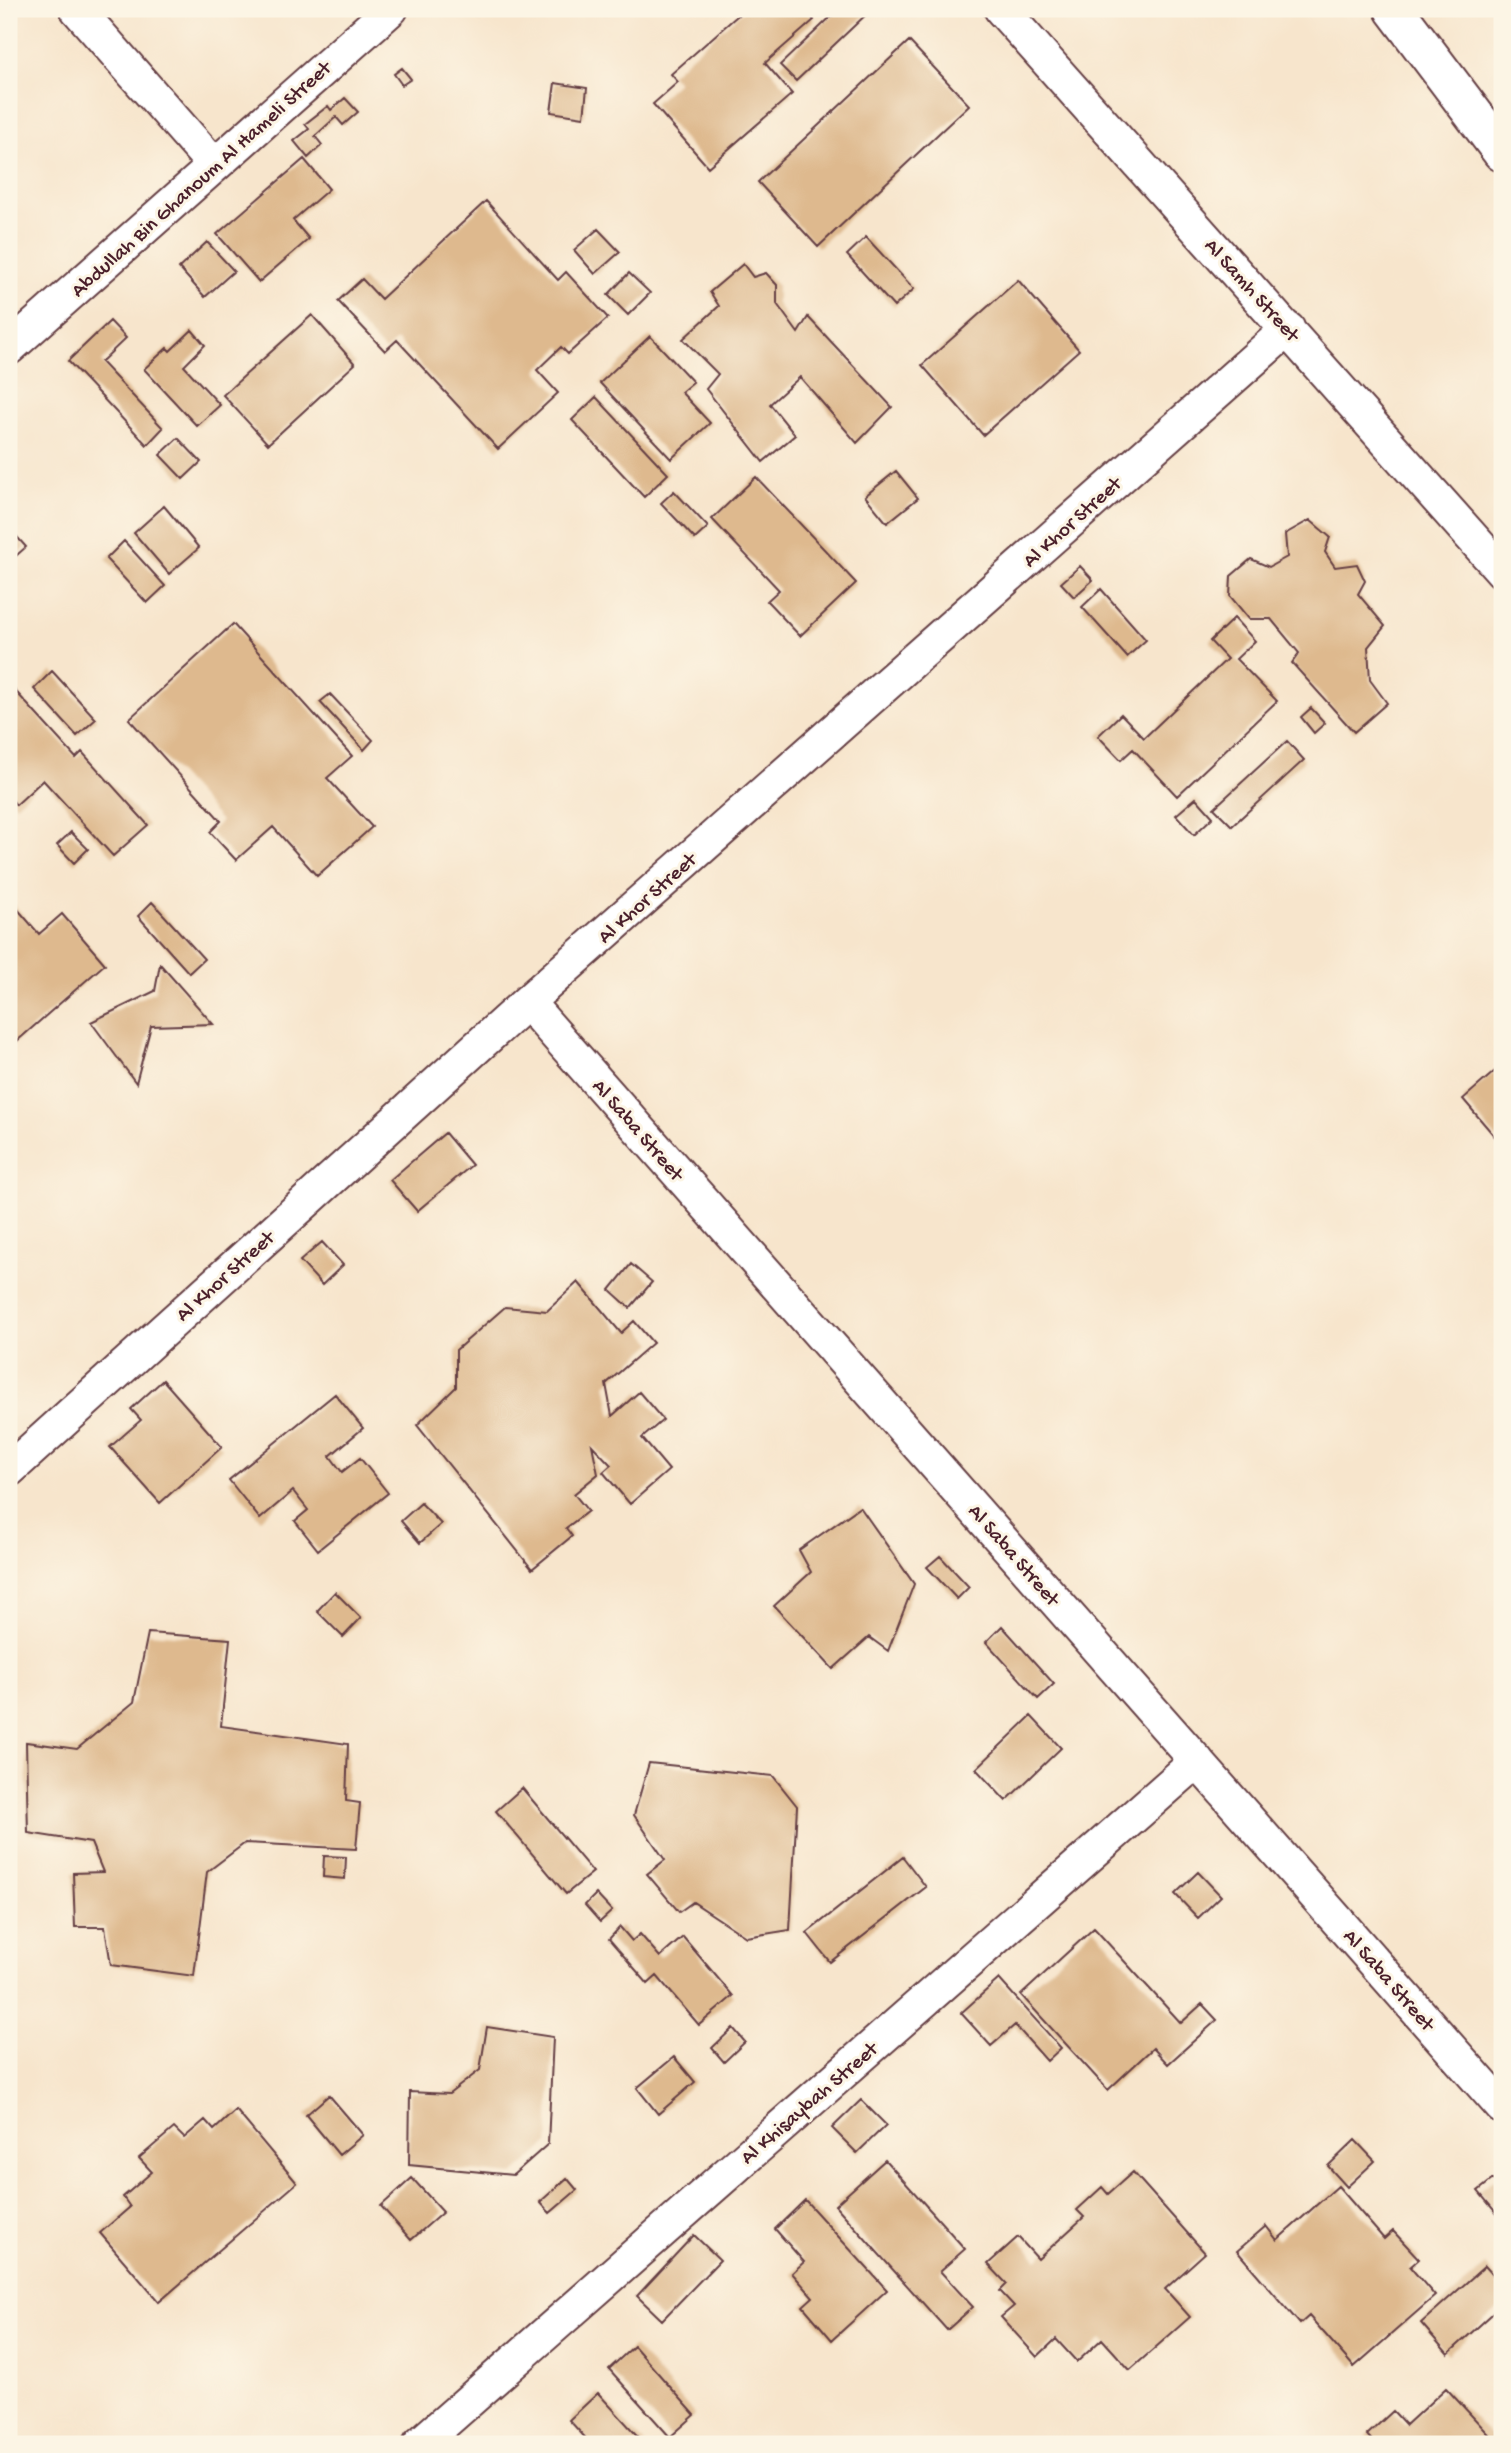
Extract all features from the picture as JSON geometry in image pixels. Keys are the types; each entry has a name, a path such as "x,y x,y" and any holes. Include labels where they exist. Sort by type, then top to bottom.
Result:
{"main road":[{"path":"1394,9 1502,152"}],"street":[{"path":"78,9 214,165"},
{"name":"Abdullah Bin Ghanoum Al Hameli Street","path":"9,348 391,9"},
{"name":"Al Samh Street","path":"1001,9 1502,571"},
{"name":"Al Khor Street","path":"9,1469 527,1002 1288,328"},
{"name":"Al Saba Street","path":"527,1002 1502,2107"},
{"name":"Al Khisaybah Street","path":"420,2444 1197,1761"}],"building":[{"path":"745,9 804,9 814,20 765,63 792,94 708,167 653,104 678,82 671,74"},
{"path":"839,9 872,9 796,81 780,65"},
{"path":"909,41 969,105 818,247 758,182"},
{"path":"402,68 411,79 402,85 394,74"},
{"path":"555,83 587,88 584,117 551,112"},
{"path":"345,98 358,112 343,125 336,117 315,136 322,145 308,158 294,141 309,129 305,124 328,106 331,110"},
{"path":"304,159 329,189 293,220 309,239 259,282 217,234"},
{"path":"486,201 558,280 566,272 608,318 568,354 561,347 537,370 558,393 498,449 397,340 385,351 338,301 362,279 381,299"},
{"path":"598,229 620,252 595,274 574,250"},
{"path":"866,237 914,289 894,307 847,255"},
{"path":"207,242 234,271 205,297 179,268"},
{"path":"743,264 753,277 766,273 777,285 777,304 798,333 808,317 892,407 857,443 800,377 770,404 795,435 763,462 706,389 718,374 683,339 719,306 710,292"},
{"path":"629,273 650,293 628,315 608,295"},
{"path":"1018,280 1079,350 983,435 922,365"},
{"path":"312,315 355,364 268,444 223,395"},
{"path":"110,321 126,338 101,362 163,428 147,445 68,361"},
{"path":"192,330 205,345 184,366 220,405 197,426 144,369 167,348 170,351"},
{"path":"650,336 693,382 681,392 710,423 671,459 600,383"},
{"path":"596,397 668,474 644,497 572,420"},
{"path":"178,438 201,462 183,479 160,455"},
{"path":"896,471 918,498 887,523 865,496"},
{"path":"756,477 856,583 800,636 767,601 779,590 712,519"},
{"path":"674,491 708,527 695,539 661,503"},
{"path":"164,506 199,548 169,574 134,533"},
{"path":"1310,520 1330,537 1325,552 1335,567 1357,564 1365,581 1358,594 1385,626 1368,647 1370,680 1387,703 1354,732 1292,663 1299,653 1271,619 1249,619 1230,596 1231,576 1251,559 1269,567 1287,557 1285,534"},
{"path":"9,528 26,547 9,562"},
{"path":"124,541 165,586 147,603 106,559"},
{"path":"1080,566 1093,580 1074,597 1061,583"},
{"path":"1101,589 1146,640 1127,657 1082,607"},
{"path":"1234,618 1255,641 1236,659 1277,701 1177,796 1133,749 1121,760 1098,736 1121,714 1144,738 1227,659 1210,641"},
{"path":"233,624 352,756 327,778 372,827 317,876 273,827 236,860 210,832 221,821 129,719"},
{"path":"52,671 96,719 77,736 34,689"},
{"path":"9,684 76,758 82,752 148,825 113,856 43,780 16,805 9,796"},
{"path":"330,694 373,740 364,750 320,702"},
{"path":"1311,708 1325,723 1314,733 1301,717"},
{"path":"1287,741 1304,760 1232,826 1214,808"},
{"path":"1196,798 1213,817 1194,835 1176,815"},
{"path":"71,832 88,849 74,863 57,845"},
{"path":"9,899 39,934 62,914 105,964 9,1048"},
{"path":"152,902 204,959 189,973 138,916"},
{"path":"160,964 213,1024 151,1026 136,1083 91,1022 155,991"},
{"path":"1502,1065 1502,1145 1463,1099"},
{"path":"445,1133 472,1165 417,1211 390,1180"},
{"path":"322,1242 343,1265 322,1285 300,1261"},
{"path":"631,1264 652,1282 630,1308 610,1290"},
{"path":"578,1282 621,1333 634,1321 653,1343 606,1384 612,1416 639,1392 663,1420 642,1438 669,1470 630,1504 603,1472 611,1465 592,1445 598,1474 574,1494 588,1511 566,1528 572,1536 532,1569 417,1425 456,1387 456,1350 505,1307 547,1311"},
{"path":"163,1380 222,1447 160,1503 110,1447 141,1420 131,1409"},
{"path":"335,1394 363,1428 330,1456 342,1472 360,1458 388,1493 318,1550 295,1521 308,1510 293,1491 260,1519 229,1480"},
{"path":"421,1503 441,1524 420,1543 401,1521"},
{"path":"860,1507 914,1584 888,1651 869,1637 833,1669 774,1606 811,1572 799,1550"},
{"path":"940,1556 969,1587 957,1599 927,1567"},
{"path":"335,1592 361,1618 343,1637 317,1611"},
{"path":"1002,1626 1054,1684 1038,1699 986,1642"},
{"path":"148,1633 230,1639 221,1726 348,1744 346,1801 360,1803 356,1849 245,1843 207,1872 194,1976 111,1965 105,1927 75,1927 73,1873 103,1872 91,1843 28,1833 26,1742 77,1749 134,1702"},
{"path":"1031,1716 1061,1748 1006,1801 976,1769"},
{"path":"649,1763 773,1776 797,1806 790,1930 746,1937 693,1902 679,1912 647,1874 665,1860 634,1815"},
{"path":"522,1788 593,1872 566,1894 496,1811"},
{"path":"324,1856 346,1857 345,1879 323,1877"},
{"path":"903,1857 926,1887 830,1962 807,1933"},
{"path":"1198,1872 1221,1896 1198,1918 1175,1894"},
{"path":"596,1894 612,1911 600,1922 585,1905"},
{"path":"620,1927 632,1941 640,1934 660,1957 683,1937 733,1996 699,2025 657,1976 648,1984 609,1939"},
{"path":"1094,1928 1181,2023 1202,2004 1217,2020 1168,2064 1153,2048 1108,2090 1021,1995"},
{"path":"999,1979 1061,2048 1047,2061 1015,2025 991,2046 961,2013"},
{"path":"487,2027 553,2037 548,2144 513,2175 409,2165 410,2092 449,2094 480,2070"},
{"path":"733,2028 745,2042 724,2062 712,2048"},
{"path":"674,2057 695,2082 658,2114 637,2088"},
{"path":"329,2095 363,2135 339,2155 306,2115"},
{"path":"861,2100 886,2125 857,2153 832,2128"},
{"path":"236,2110 297,2183 159,2302 100,2233 130,2207 123,2197 152,2172 139,2158 174,2128 184,2138 205,2120 214,2130"},
{"path":"1355,2140 1375,2161 1347,2187 1328,2166"},
{"path":"885,2160 965,2249 940,2271 973,2307 947,2330 835,2205"},
{"path":"1133,2172 1205,2253 1165,2289 1190,2317 1130,2370 1102,2339 1077,2362 1056,2339 1037,2357 1001,2317 1014,2306 1000,2291 1007,2284 988,2264 1018,2237 1038,2259 1084,2217 1077,2210 1102,2187 1108,2194"},
{"path":"412,2178 443,2212 411,2240 381,2206"},
{"path":"567,2178 577,2190 550,2213 540,2202"},
{"path":"1493,2179 1502,2189 1502,2220 1478,2191"},
{"path":"1338,2186 1384,2239 1393,2231 1419,2259 1410,2267 1435,2296 1354,2367 1309,2316 1300,2324 1237,2251 1266,2226 1277,2240"},
{"path":"805,2200 887,2290 832,2340 803,2306 813,2297 792,2273 804,2262 775,2229"},
{"path":"694,2235 720,2260 662,2320 637,2296"},
{"path":"1485,2266 1502,2285 1502,2305 1448,2354 1421,2323"},
{"path":"634,2346 695,2415 670,2437 609,2369"},
{"path":"1446,2388 1498,2444 1375,2444 1367,2435 1393,2411 1406,2425"},
{"path":"598,2393 645,2444 591,2444 569,2420"}]}
